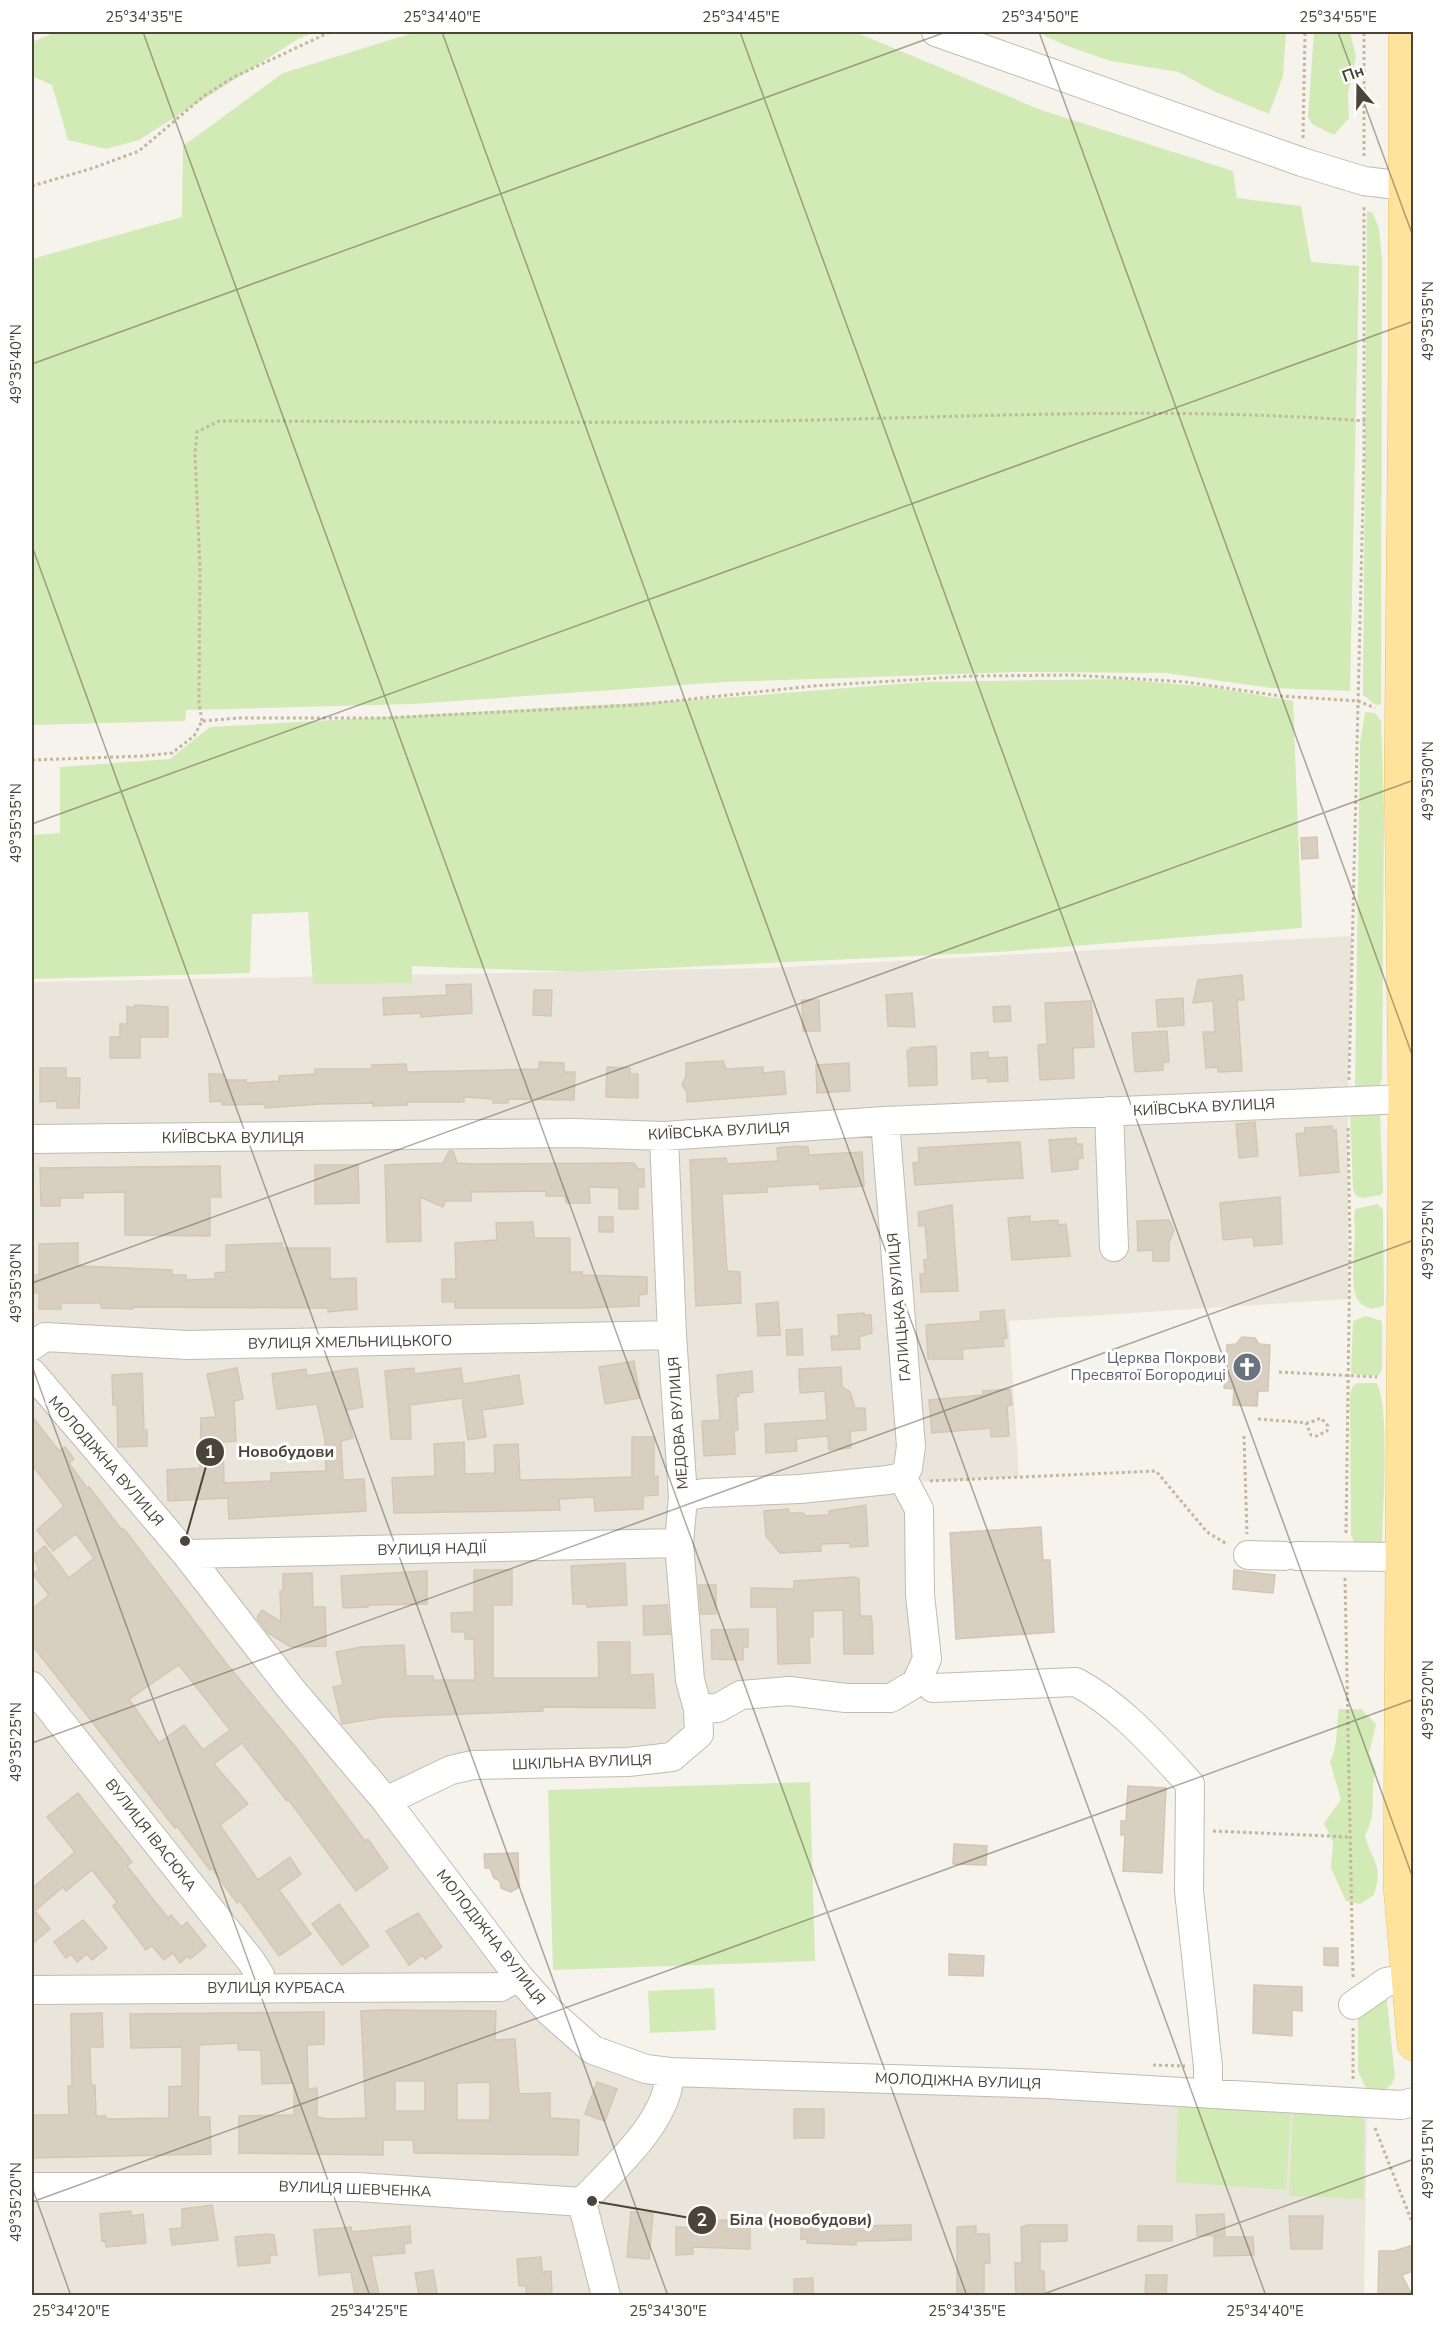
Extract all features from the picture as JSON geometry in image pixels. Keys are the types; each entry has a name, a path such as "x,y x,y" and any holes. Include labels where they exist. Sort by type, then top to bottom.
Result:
{"main road":[{"path":"1408,42 1405,186 1409,375 1401,711 1407,771 1407,1073 1403,1377 1406,1542 1400,1886 1413,2044"}],"street":[{"path":"936,32 1302,162 1364,181 1405,186"},
{"name":"КИЇВСЬКА ВУЛИЦЯ","path":"32,1139 575,1133 664,1136 885,1121 1348,1100 1407,1073"},
{"path":"1108,1111 1114,1247"},
{"name":"ГАЛИЦЬКА ВУЛИЦЯ","path":"885,1121 911,1446 908,1468 895,1479"},
{"name":"МЕДОВА ВУЛИЦЯ","path":"664,1136 672,1335 683,1497 679,1544 690,1680 698,1709"},
{"name":"ВУЛИЦЯ ХМЕЛЬНИЦЬКОГО","path":"32,1346 45,1337 188,1346 672,1335"},
{"name":"МОЛОДІЖНА ВУЛИЦЯ","path":"32,1373 186,1554 291,1689 386,1801 519,1977 569,2031 593,2050 646,2069 670,2072 1208,2080 1357,2102 1401,2104 1413,2102"},
{"path":"683,1497 704,1493 800,1490 895,1479 919,1509 921,1595 927,1659 916,1683 891,1698 846,1698 789,1691 741,1695 718,1708 698,1709"},
{"path":"1248,1555 1346,1556 1406,1542"},
{"name":"ВУЛИЦЯ НАДІЇ","path":"186,1554 679,1544"},
{"path":"933,1688 1076,1682 1090,1690 1146,1736 1190,1784 1189,1891 1208,2080"},
{"name":"ВУЛИЦЯ ІВАСЮКА","path":"32,1686 251,1961 260,1975 259,1988"},
{"name":"ШКІЛЬНА ВУЛИЦЯ","path":"386,1801 451,1770 473,1765 628,1762 672,1757 699,1734 698,1709"},
{"name":"ВУЛИЦЯ КУРБАСА","path":"32,1990 500,1987 519,1977"},
{"path":"1353,2005 1386,1982 1406,1978"},
{"path":"606,2295 582,2202 640,2140 670,2089 670,2072"},
{"name":"ВУЛИЦЯ ШЕВЧЕНКА","path":"32,2187 357,2187 582,2202"}],"path":[{"path":"32,186 93,168 139,151 204,96 232,78 330,32"},
{"path":"1302,162 1305,32"},
{"path":"1364,32 1365,421 1348,1100 1350,1245 1346,1556 1353,2005 1357,2102 1413,2227"},
{"path":"32,760 172,753 194,736 202,721 199,703 200,567 195,455 197,432 219,421 710,422 1125,411 1281,415 1365,421"},
{"path":"202,721 238,718 385,718 635,705 813,686 972,676 1072,675 1186,682 1280,696 1358,701 1381,710 1401,711"},
{"path":"1279,1372 1347,1377 1403,1377"},
{"path":"1258,1419 1306,1423 1321,1418 1328,1426 1327,1431 1317,1436 1311,1435 1306,1423"},
{"path":"1244,1437 1248,1555"},
{"path":"895,1479 918,1482 1156,1471 1207,1532 1248,1555"},
{"path":"1190,1831 1350,1837"},
{"path":"1151,2065 1208,2080"}],"shaded area":[{"path":"1352,936 1348,1100 1348,1299 1009,1321 1019,1477 918,1482 916,1683 741,1695 672,1757 473,1765 387,1801 519,1977 614,2059 1367,2102 1364,2295 32,2295 32,982 768,968"}],"green space":[{"path":"56,32 316,32 298,39 139,140 106,149 68,140 52,85 32,76 32,42"},
{"path":"416,32 855,32 1041,110 1233,171 1237,198 1301,206 1311,262 1359,266 1350,691 1271,688 1166,673 1019,672 724,682 413,704 186,710 185,721 32,725 32,259 182,217 183,146 283,73"},
{"path":"1037,32 1286,32 1283,76 1269,114 1211,90 1179,72 1110,61"},
{"path":"1314,32 1350,32 1356,57 1348,93 1349,118 1334,135 1312,124 1308,117"},
{"path":"1367,211 1373,213 1379,229 1382,258 1381,704 1376,705 1363,695"},
{"path":"1118,679 1211,687 1293,701 1302,928 998,952 580,972 412,966 412,983 313,984 308,912 252,914 250,973 32,979 32,835 60,833 60,767 170,759 210,727 723,698 922,682"},
{"path":"1365,712 1375,713 1381,721 1384,809 1382,1080 1379,1087 1355,1089 1360,744"},
{"path":"1350,1112 1380,1112 1383,1192 1381,1195 1362,1198 1356,1196 1353,1189"},
{"path":"1378,1204 1383,1210 1384,1305 1371,1308 1359,1302 1355,1293 1354,1218 1355,1209"},
{"path":"1365,1316 1382,1321 1382,1370 1378,1376 1352,1374 1351,1371 1353,1321"},
{"path":"1357,1383 1376,1383 1381,1394 1384,1435 1382,1548 1354,1542 1351,1535 1350,1396 1352,1387"},
{"path":"1339,1709 1361,1709 1376,1724 1369,1754 1376,1771 1373,1810 1365,1835 1378,1876 1374,1895 1360,1904 1346,1901 1331,1868 1333,1842 1324,1823 1341,1800 1330,1762 1336,1743"},
{"path":"810,1782 815,1961 553,1970 548,1790"},
{"path":"714,1988 716,2030 650,2033 648,1991"},
{"path":"1386,1992 1395,2077 1391,2085 1382,2092 1367,2090 1358,2072 1358,2012"},
{"path":"1178,2103 1291,2109 1286,2190 1176,2182"},
{"path":"1293,2110 1359,2114 1364,2121 1364,2199 1289,2196"}],"building":[{"path":"1317,837 1318,858 1302,859 1301,838"},
{"path":"1242,975 1244,1000 1237,1000 1242,1071 1218,1072 1218,1067 1206,1068 1203,1032 1215,1032 1213,1001 1193,1003 1198,980"},
{"path":"471,984 472,1013 421,1017 421,1013 384,1015 383,998 447,995 446,985"},
{"path":"534,990 552,990 551,1016 533,1015"},
{"path":"912,993 915,1027 888,1026 886,995"},
{"path":"1183,998 1184,1025 1158,1027 1156,1000"},
{"path":"802,1000 819,1000 820,1031 803,1031"},
{"path":"1091,1001 1094,1047 1073,1048 1074,1078 1040,1080 1038,1045 1047,1044 1045,1003"},
{"path":"135,1005 168,1007 168,1037 140,1037 140,1058 110,1058 110,1037 120,1037 120,1024 127,1024 127,1007 135,1007"},
{"path":"1010,1006 1011,1021 994,1022 993,1007"},
{"path":"1167,1031 1169,1062 1163,1062 1163,1070 1135,1072 1132,1033"},
{"path":"936,1046 937,1085 909,1086 907,1051 910,1051 910,1048"},
{"path":"988,1052 988,1058 1007,1057 1008,1081 988,1082 987,1078 972,1079 971,1053"},
{"path":"723,1061 726,1069 763,1067 763,1073 784,1071 786,1094 687,1102 687,1092 682,1085 686,1076 686,1063"},
{"path":"539,1062 564,1063 564,1072 575,1072 574,1100 508,1099 508,1103 493,1103 493,1099 464,1097 464,1102 407,1102 407,1105 373,1106 373,1103 320,1104 265,1108 265,1104 222,1105 222,1101 210,1102 209,1074 223,1074 224,1080 246,1080 246,1083 279,1081 279,1076 315,1074 315,1069 372,1069 372,1065 406,1064 407,1072 539,1069"},
{"path":"849,1063 850,1091 817,1093 816,1065"},
{"path":"607,1067 630,1068 630,1074 638,1074 638,1098 606,1097"},
{"path":"40,1068 66,1068 66,1078 80,1078 79,1108 57,1108 57,1101 40,1102"},
{"path":"1255,1122 1258,1156 1239,1158 1236,1124"},
{"path":"1332,1126 1332,1131 1336,1130 1339,1172 1300,1176 1296,1134 1305,1133 1305,1128"},
{"path":"1076,1138 1076,1144 1082,1144 1083,1158 1078,1159 1078,1169 1052,1172 1049,1140"},
{"path":"1020,1142 1023,1178 915,1185 913,1163 919,1162 918,1148"},
{"path":"808,1147 809,1155 862,1152 864,1186 820,1189 820,1184 767,1187 767,1192 722,1194 727,1271 740,1272 741,1303 696,1306 690,1160 726,1158 727,1164 778,1161 777,1148"},
{"path":"449,1151 453,1151 457,1163 471,1164 634,1163 638,1169 644,1169 644,1187 638,1187 638,1209 619,1209 619,1188 589,1187 590,1203 566,1203 565,1196 546,1196 546,1191 471,1192 471,1201 445,1201 443,1207 420,1197 421,1241 387,1242 385,1165 443,1163"},
{"path":"315,1165 358,1165 359,1203 315,1204"},
{"path":"220,1166 221,1197 210,1197 210,1236 125,1235 125,1192 83,1193 83,1198 60,1198 60,1206 41,1206 40,1168"},
{"path":"1280,1197 1282,1244 1254,1246 1253,1237 1223,1240 1220,1203"},
{"path":"952,1205 958,1291 921,1292 920,1274 925,1274 924,1260 928,1259 925,1225 919,1226 918,1212"},
{"path":"1030,1216 1030,1222 1058,1220 1058,1225 1066,1224 1070,1256 1012,1260 1008,1218"},
{"path":"599,1217 613,1217 613,1232 599,1232"},
{"path":"1169,1220 1174,1230 1169,1243 1169,1261 1153,1261 1153,1250 1138,1251 1137,1221"},
{"path":"533,1222 534,1238 570,1238 570,1272 582,1272 582,1275 647,1277 647,1294 639,1295 639,1306 455,1308 455,1302 442,1302 442,1279 456,1279 455,1243 497,1240 496,1223"},
{"path":"78,1243 78,1266 172,1270 172,1275 186,1275 186,1280 215,1279 215,1273 226,1272 226,1245 282,1243 282,1248 330,1248 330,1279 356,1278 357,1309 328,1312 328,1308 133,1307 133,1309 101,1308 101,1303 61,1303 61,1309 39,1309 39,1293 32,1293 32,1275 39,1275 39,1244"},
{"path":"778,1302 780,1335 758,1336 756,1304"},
{"path":"1004,1310 1007,1338 1003,1339 1004,1346 962,1349 963,1359 928,1359 926,1325 981,1321 980,1312"},
{"path":"864,1313 864,1315 871,1315 872,1333 859,1337 860,1349 832,1350 831,1336 839,1336 838,1315"},
{"path":"802,1329 803,1355 787,1355 786,1330"},
{"name":"Церква Покрови Пресвятої Богородиці","path":"1242,1337 1255,1338 1259,1344 1270,1345 1268,1391 1258,1391 1257,1406 1233,1405 1234,1389 1224,1388 1227,1345 1236,1344"},
{"path":"634,1361 640,1398 605,1404 599,1367"},
{"path":"841,1367 842,1387 850,1392 855,1408 865,1408 866,1430 850,1431 851,1448 829,1450 828,1436 796,1439 797,1451 766,1453 765,1424 827,1420 825,1391 800,1393 799,1369"},
{"path":"237,1368 243,1399 234,1401 236,1441 223,1442 224,1483 271,1481 271,1473 326,1471 325,1439 317,1404 277,1409 272,1374 306,1369 307,1376 357,1368 363,1407 346,1410 353,1438 341,1441 343,1480 364,1479 366,1511 229,1519 228,1498 168,1501 167,1470 200,1468 201,1418 216,1417 207,1374"},
{"path":"414,1368 414,1374 461,1368 463,1384 519,1375 523,1404 482,1410 486,1437 468,1440 462,1398 410,1405 411,1439 391,1439 385,1371"},
{"path":"752,1371 753,1392 738,1393 739,1396 736,1396 738,1430 734,1430 735,1454 704,1456 702,1421 720,1420 717,1375"},
{"path":"142,1373 144,1430 147,1430 147,1446 118,1447 117,1405 113,1405 112,1375"},
{"path":"1010,1389 1012,1405 1007,1406 1009,1436 991,1437 991,1428 932,1433 929,1400 983,1395 983,1391"},
{"path":"32,1416 59,1451 65,1447 74,1459 69,1463 87,1488 89,1487 122,1530 124,1529 226,1663 298,1750 365,1841 368,1839 388,1868 356,1891 288,1799 286,1800 242,1743 214,1764 248,1804 220,1825 258,1880 290,1857 301,1874 279,1890 311,1934 279,1956 240,1901 237,1903 212,1868 210,1870 177,1826 175,1828 32,1645 32,1609 49,1595 33,1574 39,1569 32,1556 45,1546 69,1578 94,1558 76,1534 53,1551 37,1530 64,1506 32,1465","holes":["179,1665 230,1730 203,1750 184,1725 159,1743 129,1699"]},
{"path":"632,1437 654,1437 654,1477 658,1476 658,1495 643,1496 643,1509 595,1511 594,1497 559,1499 560,1510 394,1513 392,1478 435,1476 434,1444 464,1442 465,1474 495,1473 494,1445 518,1444 520,1480 632,1477"},
{"path":"866,1505 868,1546 850,1547 850,1543 821,1544 821,1551 780,1553 766,1536 764,1511 788,1509 789,1513 803,1513 806,1516 829,1515 829,1511"},
{"path":"1041,1527 1043,1560 1050,1560 1054,1632 956,1639 950,1533"},
{"path":"625,1563 627,1605 587,1607 587,1604 573,1604 571,1566"},
{"path":"474,1570 512,1570 512,1605 493,1605 493,1678 599,1678 598,1642 630,1642 630,1675 653,1674 655,1708 542,1707 543,1711 384,1717 342,1724 333,1687 343,1685 336,1652 361,1647 404,1645 406,1676 433,1676 433,1680 475,1680 474,1639 465,1639 465,1632 452,1632 451,1613 474,1612"},
{"path":"1234,1570 1275,1575 1273,1593 1233,1589"},
{"path":"427,1571 427,1604 368,1605 368,1607 343,1608 341,1576"},
{"path":"312,1573 313,1607 325,1607 326,1646 291,1647 268,1633 257,1618 262,1610 281,1622 280,1591 283,1591 283,1574"},
{"path":"855,1577 859,1579 860,1616 871,1616 872,1620 873,1654 844,1654 843,1610 813,1611 813,1637 809,1637 810,1663 778,1664 777,1607 751,1607 751,1588 794,1589 794,1581"},
{"path":"699,1585 716,1585 716,1614 701,1614"},
{"path":"667,1605 670,1634 644,1635 643,1606"},
{"path":"748,1629 748,1647 743,1647 743,1660 712,1659 711,1630"},
{"path":"1128,1786 1166,1788 1162,1873 1123,1871 1125,1835 1121,1835 1121,1821 1126,1821"},
{"path":"78,1793 132,1862 127,1866 168,1918 171,1915 181,1927 187,1922 206,1946 190,1959 188,1956 180,1963 173,1953 164,1960 152,1946 146,1950 113,1906 117,1902 92,1870 66,1891 63,1887 35,1911 50,1929 32,1944 32,1888 75,1852 47,1817"},
{"path":"954,1844 987,1846 986,1865 953,1864"},
{"path":"518,1853 519,1887 511,1892 501,1888 500,1881 494,1878 490,1868 485,1868 484,1854"},
{"path":"339,1904 369,1946 342,1965 312,1924"},
{"path":"418,1913 442,1947 425,1959 423,1955 409,1965 386,1931"},
{"path":"83,1920 107,1948 92,1960 87,1954 77,1962 71,1954 66,1958 54,1942"},
{"path":"1324,1948 1338,1948 1338,1966 1324,1965"},
{"path":"949,1954 984,1956 983,1976 949,1975"},
{"path":"1254,1985 1302,1987 1302,2011 1292,2010 1292,2036 1253,2033"},
{"path":"361,2011 496,2011 495,2040 515,2039 519,2094 550,2093 550,2118 579,2120 578,2155 414,2153 413,2140 383,2140 383,2155 239,2153 239,2116 294,2115 294,2083 262,2084 261,2050 238,2050 238,2043 199,2045 198,2117 210,2117 211,2154 32,2158 32,2115 69,2115 68,2086 72,2086 71,2014 102,2013 103,2047 90,2047 91,2085 95,2085 96,2116 106,2116 106,2119 169,2118 169,2087 182,2086 182,2047 131,2048 130,2014 324,2012 324,2044 307,2045 308,2089 317,2088 317,2117 329,2119 366,2118","holes":["395,2081 425,2081 425,2111 395,2111","490,2082 490,2120 457,2120 457,2083"]},
{"path":"597,2082 617,2089 605,2121 585,2114"},
{"path":"794,2109 824,2109 824,2138 794,2138"},
{"path":"212,2205 218,2240 172,2245 170,2229 182,2228 182,2209"},
{"path":"131,2211 131,2216 143,2214 146,2243 106,2247 105,2240 102,2241 100,2214"},
{"path":"631,2212 653,2213 649,2259 627,2257"},
{"path":"1224,2214 1225,2235 1197,2236 1196,2215"},
{"path":"856,2216 857,2226 911,2225 911,2240 856,2241 856,2245 807,2243 807,2239 801,2239 801,2225 807,2225 807,2217"},
{"path":"1289,2216 1323,2216 1322,2249 1291,2249"},
{"path":"727,2220 727,2223 750,2222 750,2249 693,2247 693,2254 676,2255 676,2227 703,2228 703,2221"},
{"path":"1067,2225 1067,2241 1040,2242 1040,2271 1044,2271 1045,2295 1016,2295 1015,2263 1022,2263 1021,2227"},
{"path":"410,2226 411,2243 404,2244 405,2253 371,2256 379,2295 355,2295 351,2272 319,2275 314,2230 351,2227 352,2232"},
{"path":"976,2226 976,2234 989,2234 990,2263 984,2263 984,2295 957,2295 957,2227"},
{"path":"1138,2226 1172,2226 1172,2241 1138,2241"},
{"path":"274,2235 277,2255 270,2255 270,2263 238,2266 235,2237"},
{"path":"1214,2237 1253,2237 1254,2255 1214,2256"},
{"path":"1413,2245 1413,2271 1402,2275 1412,2295 1378,2295 1379,2251 1394,2251"},
{"path":"541,2257 542,2272 551,2271 552,2295 526,2295 526,2286 519,2286 517,2259"},
{"path":"433,2270 437,2293 419,2295 415,2273"},
{"path":"1146,2275 1167,2275 1166,2295 1145,2295"},
{"path":"813,2278 813,2295 794,2295 794,2279"}],"place":[{"name":"Церква Покрови Пресвятої Богородиці","path":"1247,1367"},
{"name":"Новобудови","path":"185,1541"},
{"name":"Біла (новобудови)","path":"592,2201"}]}
